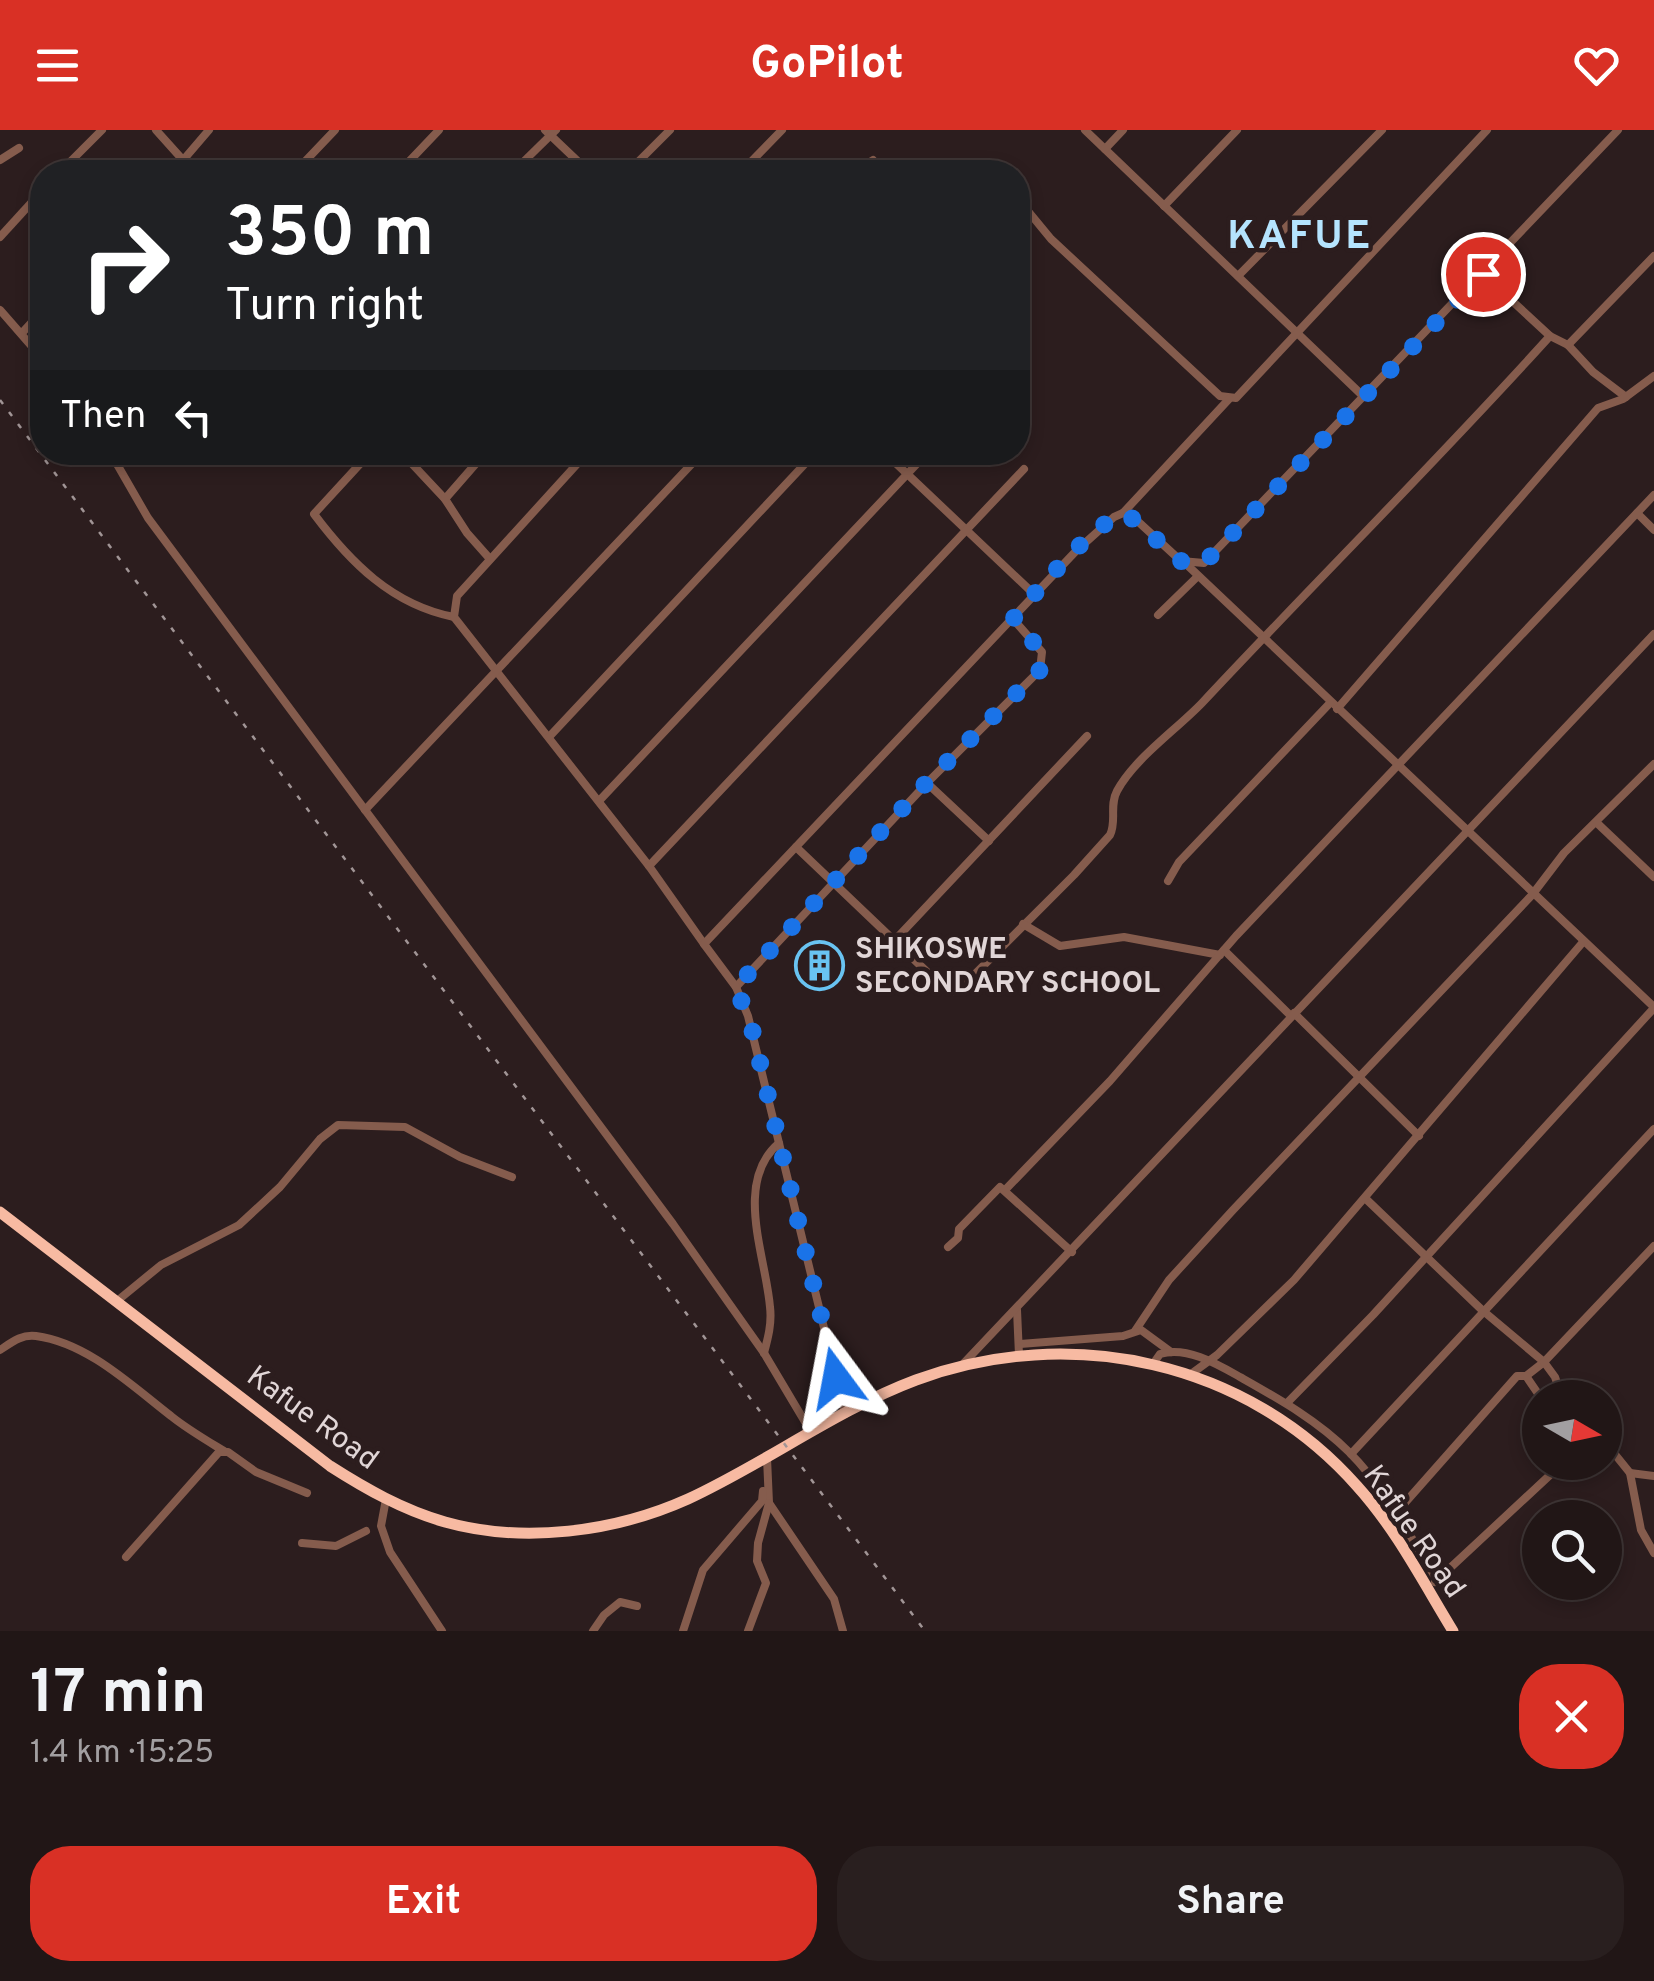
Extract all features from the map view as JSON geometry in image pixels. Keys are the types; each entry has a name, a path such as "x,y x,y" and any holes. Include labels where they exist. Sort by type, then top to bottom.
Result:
{"highway":[{"name":"Kafue Road","path":"0,1212 318,1458 386,1499 444,1522 536,1532 574,1530 626,1520 679,1503 767,1463 845,1414 914,1381 1019,1349 1080,1353 1191,1374 1256,1404 1297,1431 1340,1468 1380,1514 1432,1585 1453,1631"}],"street":[{"path":"72,160 102,130"},
{"path":"156,130 174,160"},
{"path":"186,160 210,130"},
{"path":"307,160 335,130"},
{"path":"410,160 439,130"},
{"path":"640,160 670,130"},
{"path":"753,160 782,130"},
{"path":"1085,130 1364,397"},
{"path":"1106,150 1123,130"},
{"path":"1164,206 1238,130"},
{"path":"1238,276 1382,130"},
{"path":"1030,214 1051,240 1220,396 1236,398 1487,130"},
{"path":"1185,563 1204,563 1618,130"},
{"path":"524,160 551,132 578,160"},
{"path":"0,160 19,148"},
{"path":"0,237 30,204"},
{"path":"1568,345 1654,256"},
{"path":"1483,274 1550,336 1568,345 1593,372 1626,397"},
{"path":"0,310 30,343"},
{"path":"22,333 30,325"},
{"path":"796,848 945,989 960,990 1110,834 1112,803 1130,772 1202,702 1550,336"},
{"path":"1168,881 1179,862 1334,706 1598,408 1626,397 1654,376"},
{"path":"704,944 1076,551 1123,513 1229,399"},
{"path":"118,465 148,518 674,1224 764,1353 812,1433"},
{"path":"358,465 314,514 336,544 384,588 412,605 454,617 650,866 736,987 752,1029 845,1414"},
{"path":"412,465 445,499 490,560"},
{"path":"445,499 475,465"},
{"path":"454,617 457,596 576,465"},
{"path":"365,810 691,465"},
{"path":"549,736 804,465"},
{"path":"898,465 1034,595"},
{"path":"599,801 916,465"},
{"path":"650,866 1024,469"},
{"path":"1006,1189 1110,1081 1222,952 1654,495"},
{"path":"1123,513 1132,516 1185,563 1654,1007 1288,1403"},
{"path":"1638,513 1654,530"},
{"path":"1158,615 1198,576"},
{"path":"736,987 926,783 1040,670 1042,652 1013,619"},
{"path":"960,1366 1654,634"},
{"path":"894,941 1087,736"},
{"path":"1135,1331 1170,1280 1532,895 1564,852 1597,824 1621,794 1654,764"},
{"path":"926,783 988,840"},
{"path":"1597,824 1654,877"},
{"path":"1023,924 1060,946 1124,937 1222,952 1419,1136"},
{"path":"1191,1374 1294,1280 1582,942"},
{"path":"118,1301 162,1264 239,1225 280,1188 320,1139 338,1126 405,1127 460,1157 512,1177"},
{"path":"1351,1454 1654,1129"},
{"path":"764,1353 770,1308 756,1191 764,1159 779,1142"},
{"path":"948,1248 958,1238 959,1229 1000,1186 1072,1252"},
{"path":"1366,1198 1482,1310 1544,1362 1556,1380"},
{"path":"1380,1514 1404,1505 1517,1376 1526,1376 1544,1362 1654,1246"},
{"path":"1017,1310 1019,1349 1123,1336 1141,1330 1170,1352"},
{"path":"0,1350 19,1338 36,1336 95,1359 123,1376 173,1418 256,1472 307,1493"},
{"path":"1153,1364 1160,1354 1170,1352 1210,1360 1288,1403 1351,1454 1394,1509 1432,1585 1545,1480"},
{"path":"1526,1376 1529,1380"},
{"path":"126,1557 211,1459 224,1451"},
{"path":"748,1631 766,1584 757,1554 768,1503 767,1463"},
{"path":"683,1631 703,1570 762,1501 767,1463"},
{"path":"1622,1463 1630,1473 1642,1530 1654,1553"},
{"path":"1630,1473 1654,1476"},
{"path":"386,1499 381,1526 390,1552 442,1631"},
{"path":"768,1503 834,1599 842,1631"},
{"path":"302,1544 336,1546 366,1530"},
{"path":"593,1631 612,1607 628,1602 638,1606"}],"railway":[{"path":"0,400 30,440"},
{"path":"49,465 925,1631"}],"place":[{"name":"SHIKOSWE SECONDARY SCHOOL","path":"820,965"}],"district":[{"name":"KAFUE","path":"1300,234"}],"route":[{"path":"836,1378 752,1029 736,987 926,783 1040,670 1042,652 1013,619 1098,530 1114,517 1127,514 1181,561 1204,563 1483,274"}]}
